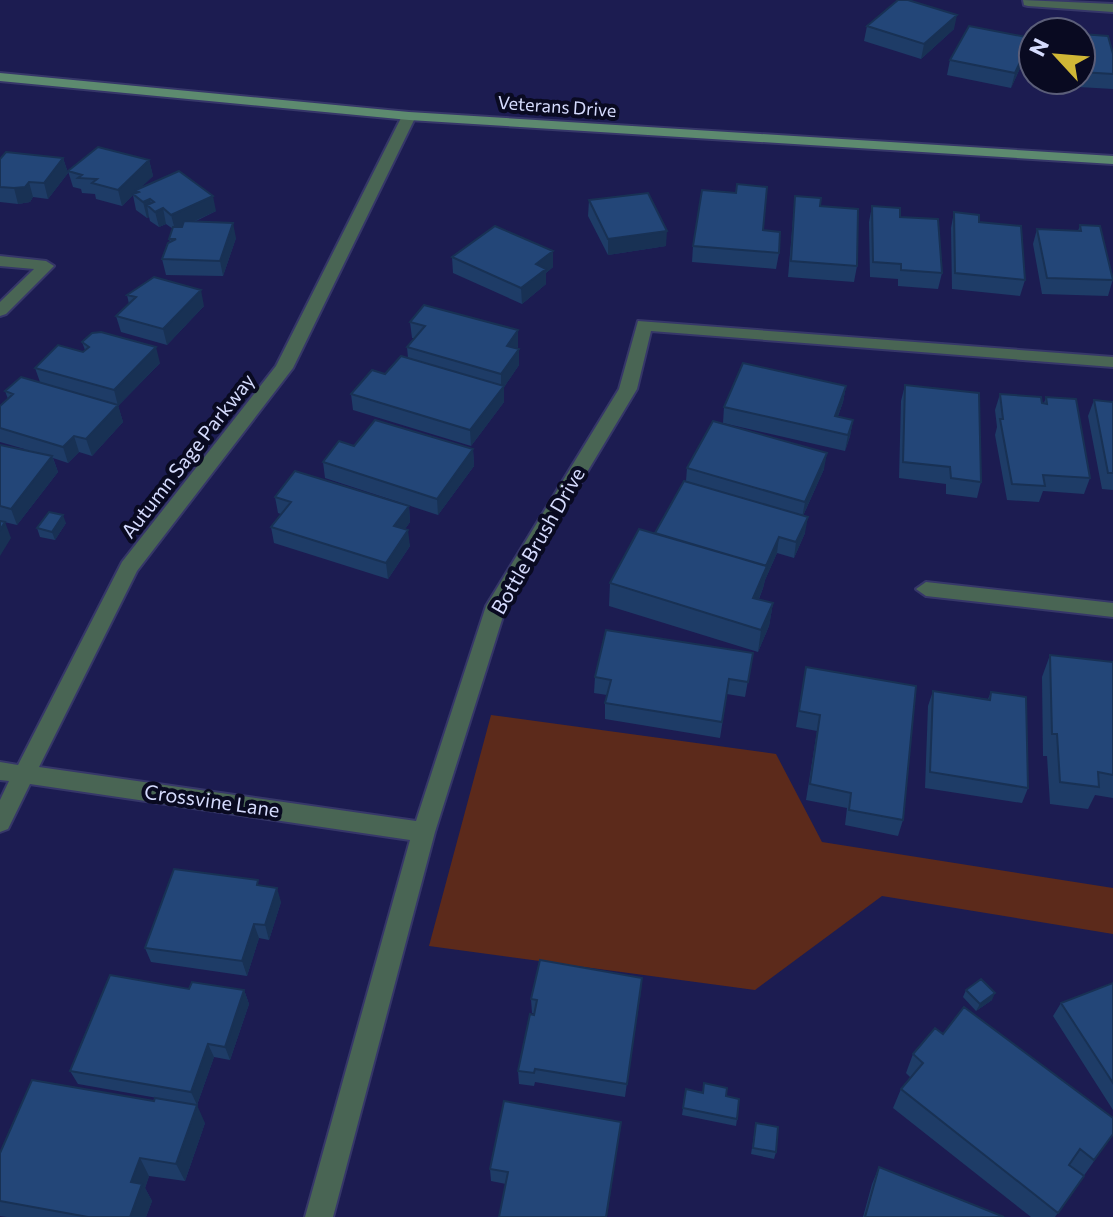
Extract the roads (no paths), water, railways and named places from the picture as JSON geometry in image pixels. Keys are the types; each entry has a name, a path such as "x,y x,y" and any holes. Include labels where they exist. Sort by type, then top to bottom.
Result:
{"main road":[{"name":"Veterans Drive","path":"0,77 409,116 1113,160"}],"street":[{"path":"1028,2 1113,8"},
{"name":"Autumn Sage Parkway","path":"0,822 129,567 284,368 409,116"},
{"path":"0,261 46,266 0,311"},
{"name":"Bottle Brush Drive","path":"319,1217 424,832 496,606 628,389 644,325 1113,362"},
{"path":"926,589 1113,610"},
{"name":"Crossvine Lane","path":"0,771 424,832"}]}
